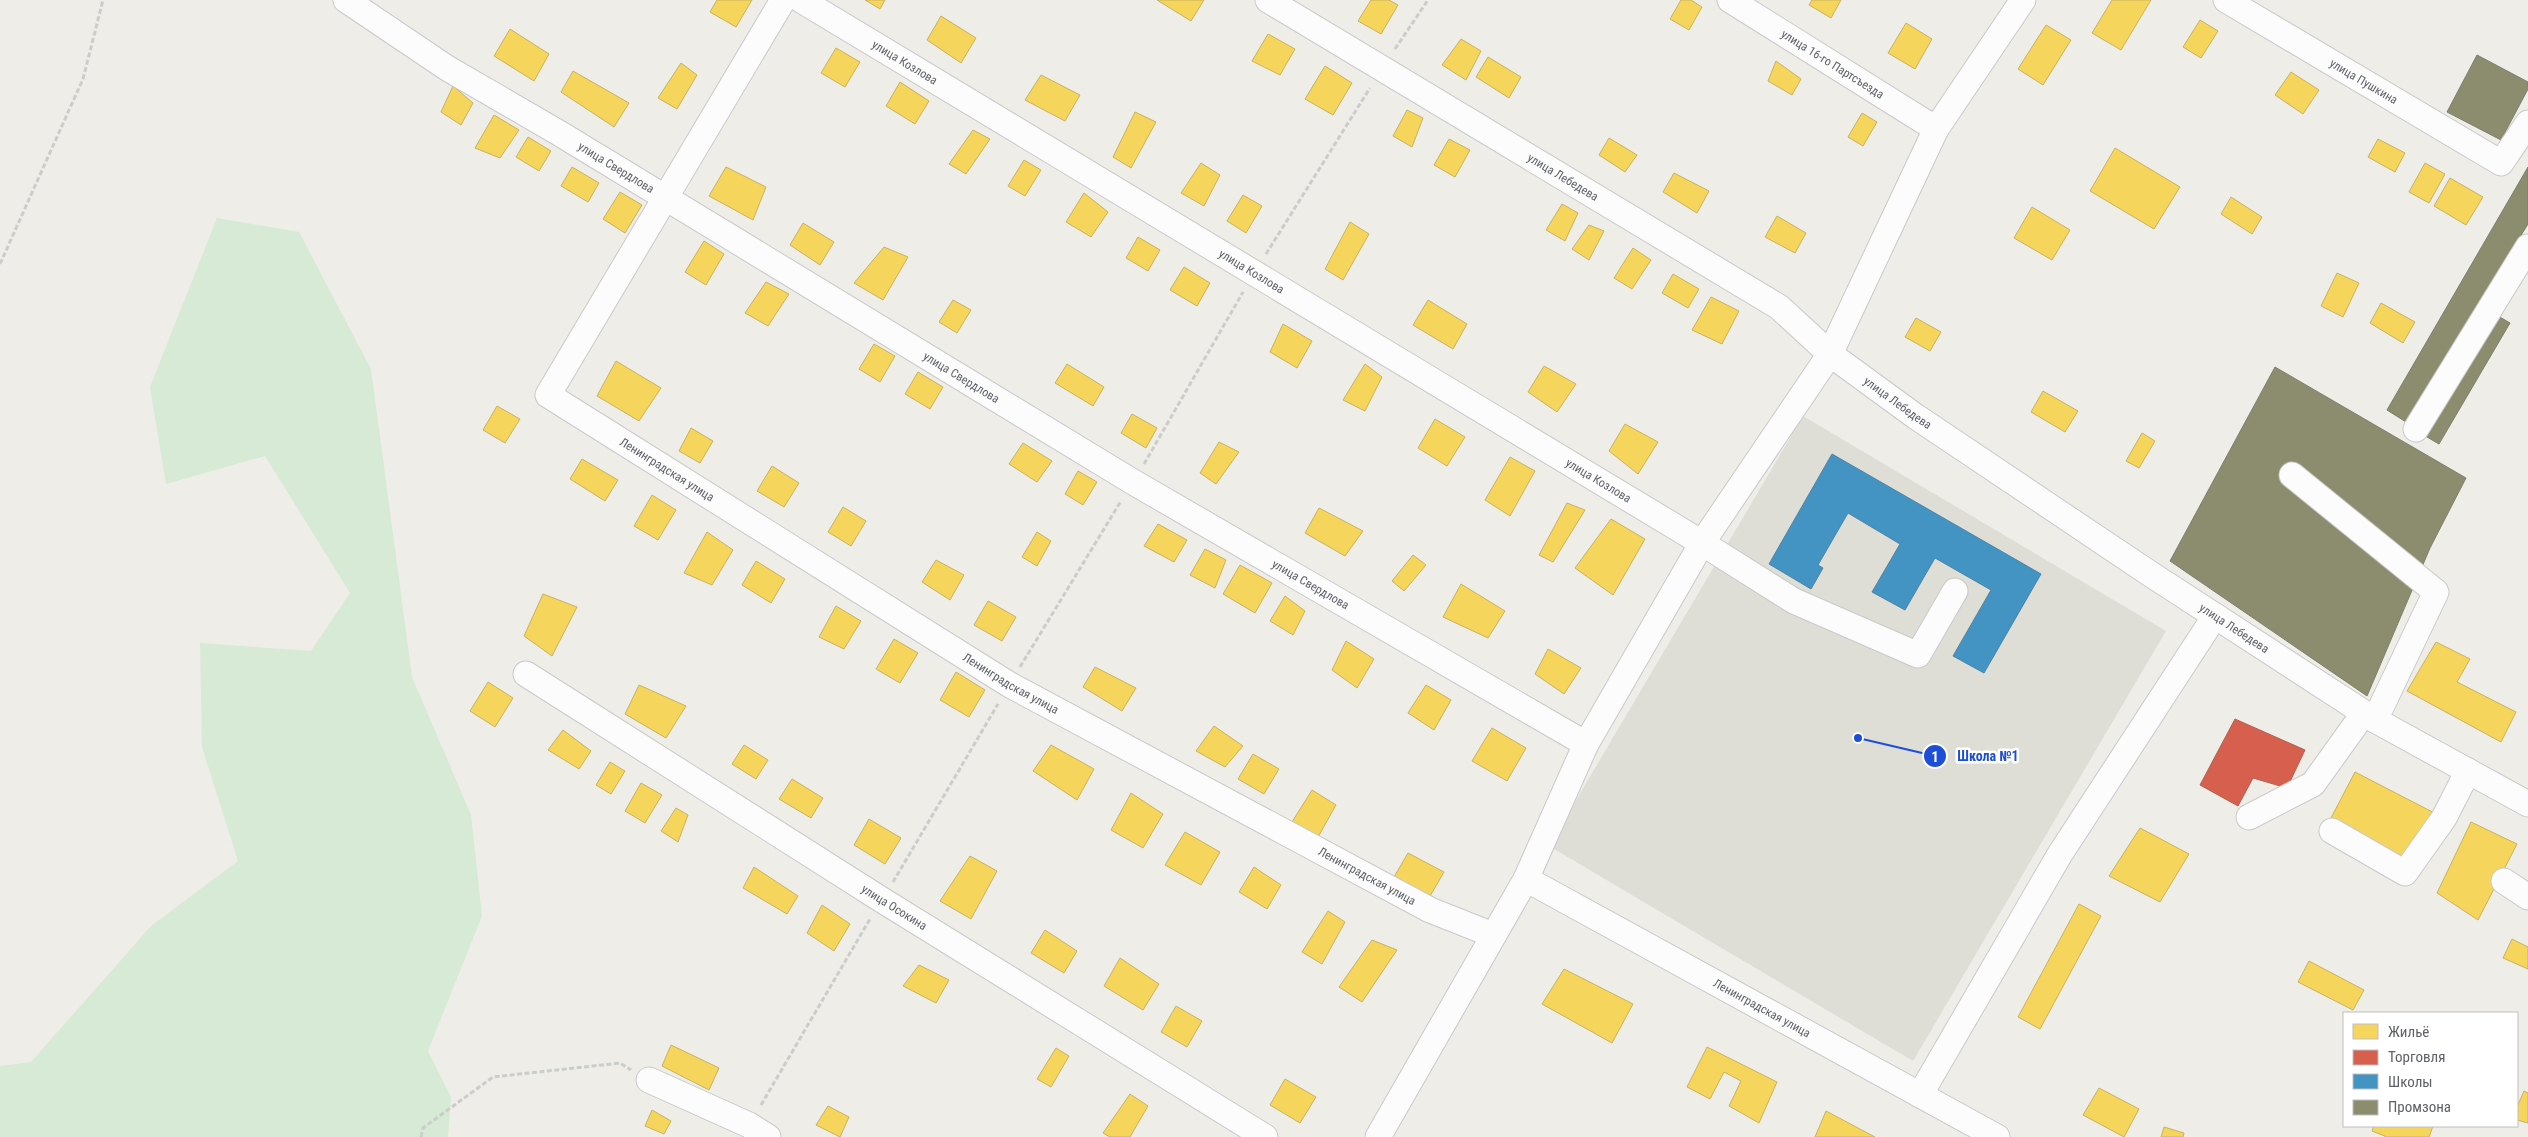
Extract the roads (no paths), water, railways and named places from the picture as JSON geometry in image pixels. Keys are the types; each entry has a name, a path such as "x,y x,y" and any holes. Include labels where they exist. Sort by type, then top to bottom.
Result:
{"street":[{"name":"улица Свердлова","path":"346,0 447,68 665,197 1133,482 1586,744"},
{"path":"665,197 783,0"},
{"name":"улица Козлова","path":"801,0 1702,543 1794,602 1918,655 1955,591"},
{"name":"улица Лебедева","path":"1268,0 1779,308 1830,354 1915,416 2216,616 2370,717 2528,804"},
{"name":"улица 16-го Партсъезда","path":"1730,0 1936,129"},
{"path":"1378,1137 1526,879 1586,744 1702,543 1830,354 1936,129 2023,0"},
{"name":"улица Пушкина","path":"2226,0 2501,163 2528,124"},
{"name":"Ленинградская улица","path":"665,197 548,395 1010,685 1430,910 1493,935"},
{"path":"2416,429 2528,248"},
{"path":"2249,817 2313,784 2370,717 2436,592 2292,475"},
{"path":"1920,1095 2060,854 2216,616"},
{"name":"улица Осокина","path":"526,674 882,900 1265,1137"},
{"path":"2332,831 2405,873 2444,818 2468,771"},
{"name":"Ленинградская улица","path":"1526,879 1997,1137"},
{"path":"2504,881 2528,897"},
{"path":"649,1080 758,1131"}],"place":[{"name":"Школа №1","path":"1858,738"}]}
